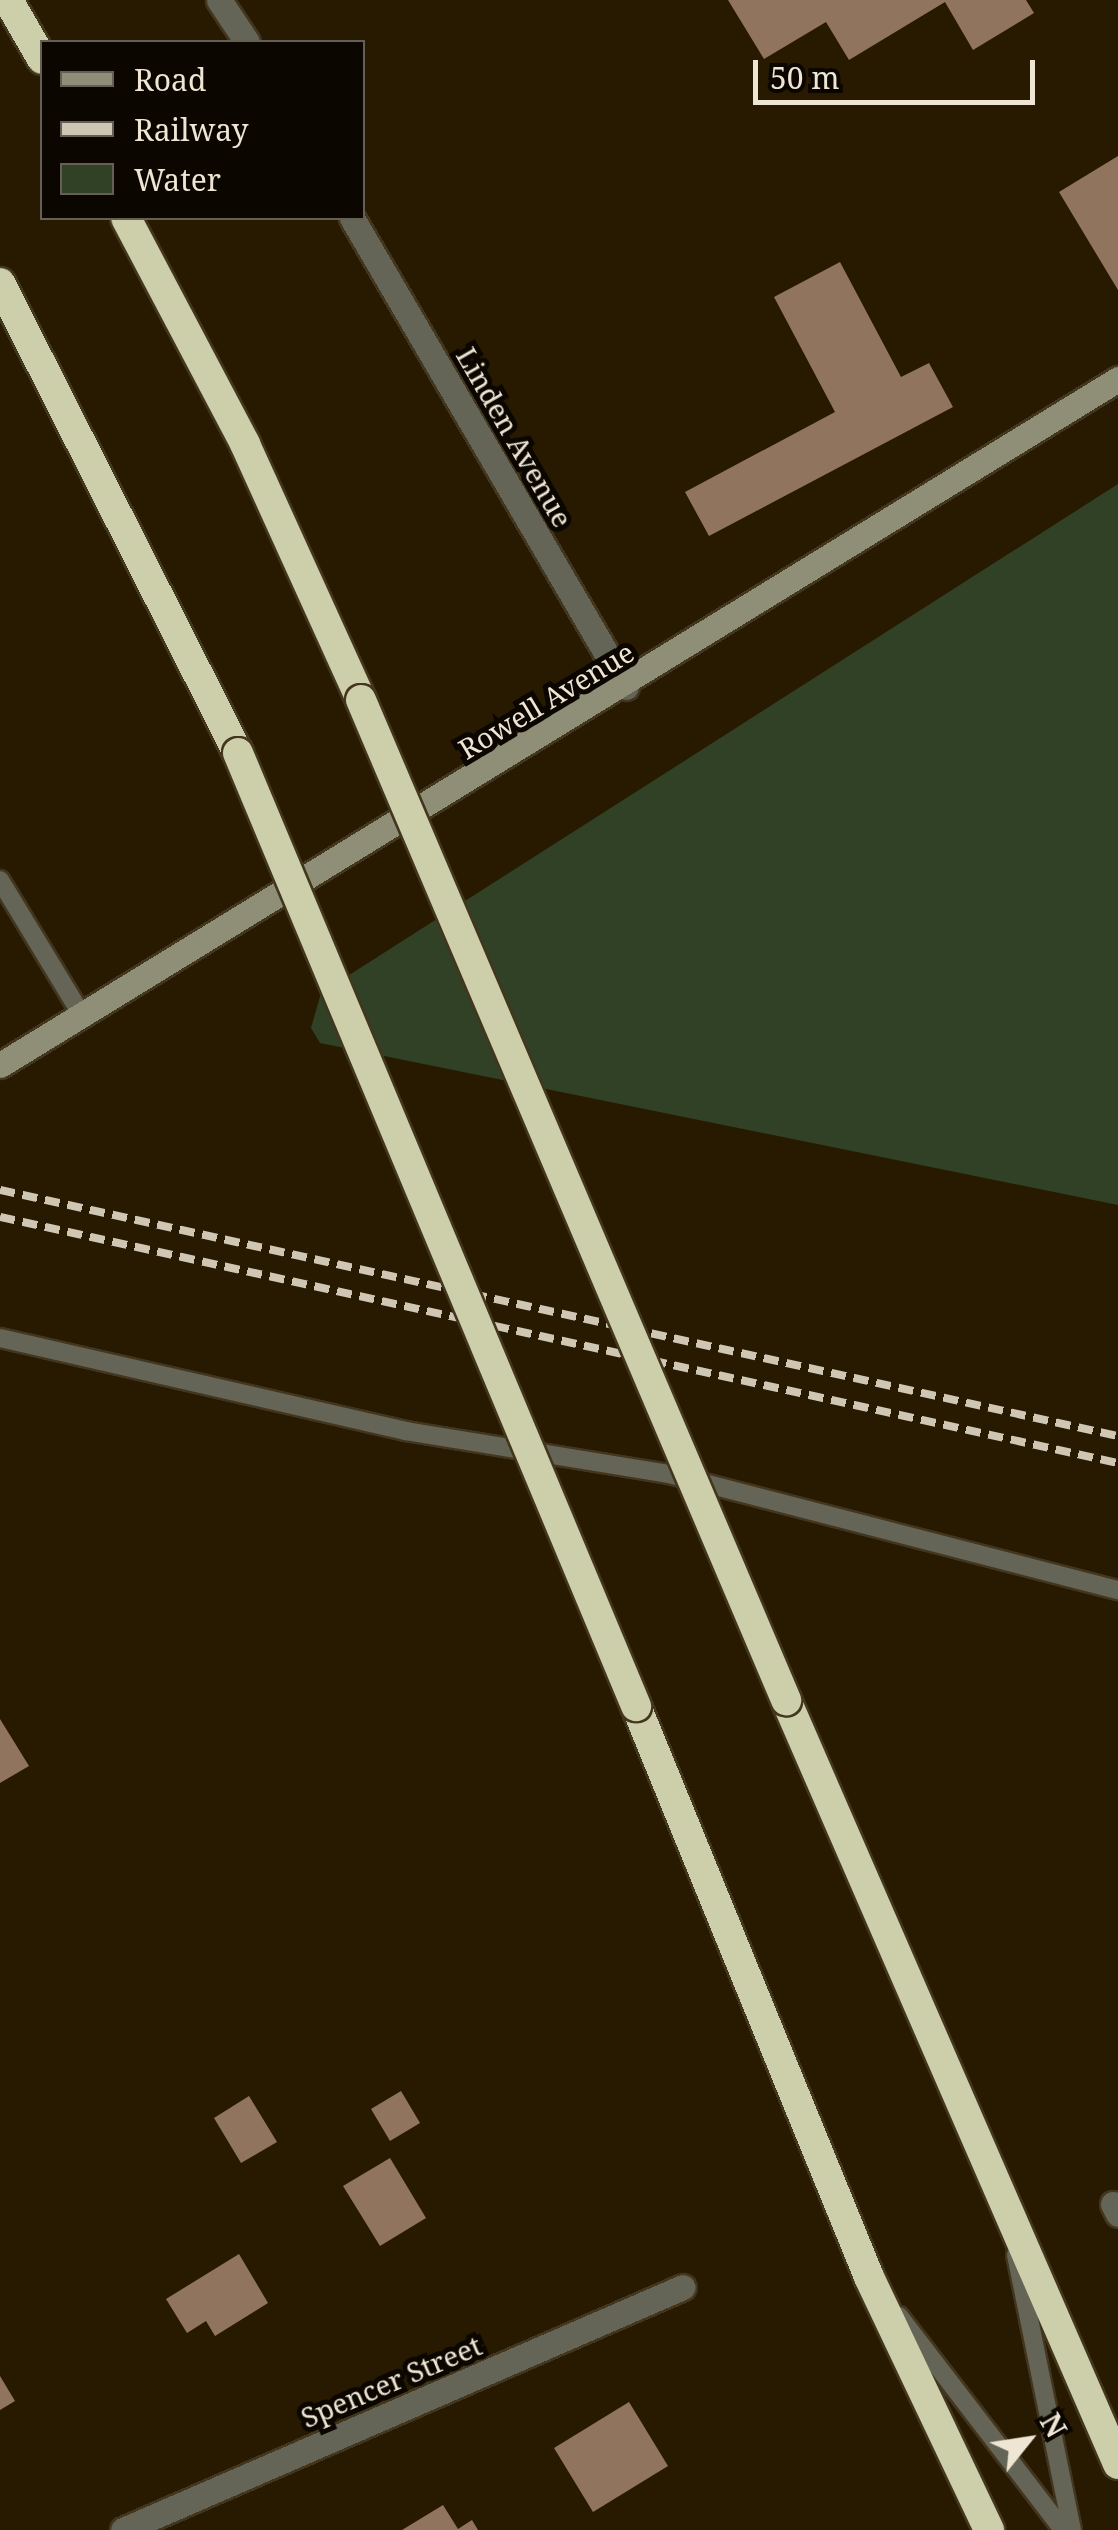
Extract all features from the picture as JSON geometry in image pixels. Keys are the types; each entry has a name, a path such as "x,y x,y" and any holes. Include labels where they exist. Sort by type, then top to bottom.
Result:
{"highway":[{"path":"8,0 40,55"},
{"path":"127,220 245,444 360,700 1012,2235 1118,2464"},
{"path":"0,283 238,752 636,1706 869,2277 988,2530"}],"street":[{"path":"219,0 246,40"},
{"name":"Linden Avenue","path":"353,220 626,687"},
{"name":"Rowell Avenue","path":"0,1065 626,687 1118,379"},
{"name":"Spencer Street","path":"123,2530 683,2287"}],"lane":[{"path":"0,880 82,1014"},
{"path":"0,1338 406,1431 670,1474 1118,1590"},
{"path":"1012,2235 1072,2530"},
{"path":"869,2277 1063,2530"}],"water":[{"path":"1118,484 1118,1205 320,1043 311,1028 321,993"}],"building":[{"path":"728,0 1026,0 1034,13 973,50 945,2 849,60 826,22 764,59"},
{"path":"1118,156 1118,290 1059,192"},
{"path":"840,262 901,377 929,363 953,407 709,536 685,492 835,412 774,297"},
{"path":"0,1719 29,1766 0,1783"},
{"path":"401,2091 420,2123 390,2141 371,2109"},
{"path":"249,2096 277,2142 241,2163 214,2118"},
{"path":"390,2158 426,2218 380,2246 343,2186"},
{"path":"239,2254 268,2303 215,2336 206,2321 187,2333 166,2299"},
{"path":"0,2376 15,2401 0,2410"},
{"path":"629,2402 668,2466 593,2512 554,2448"},
{"path":"443,2505 458,2529 472,2520 478,2530 402,2530"}],"railway":[{"path":"0,1190 1118,1436"},
{"path":"0,1217 1118,1463"}]}
